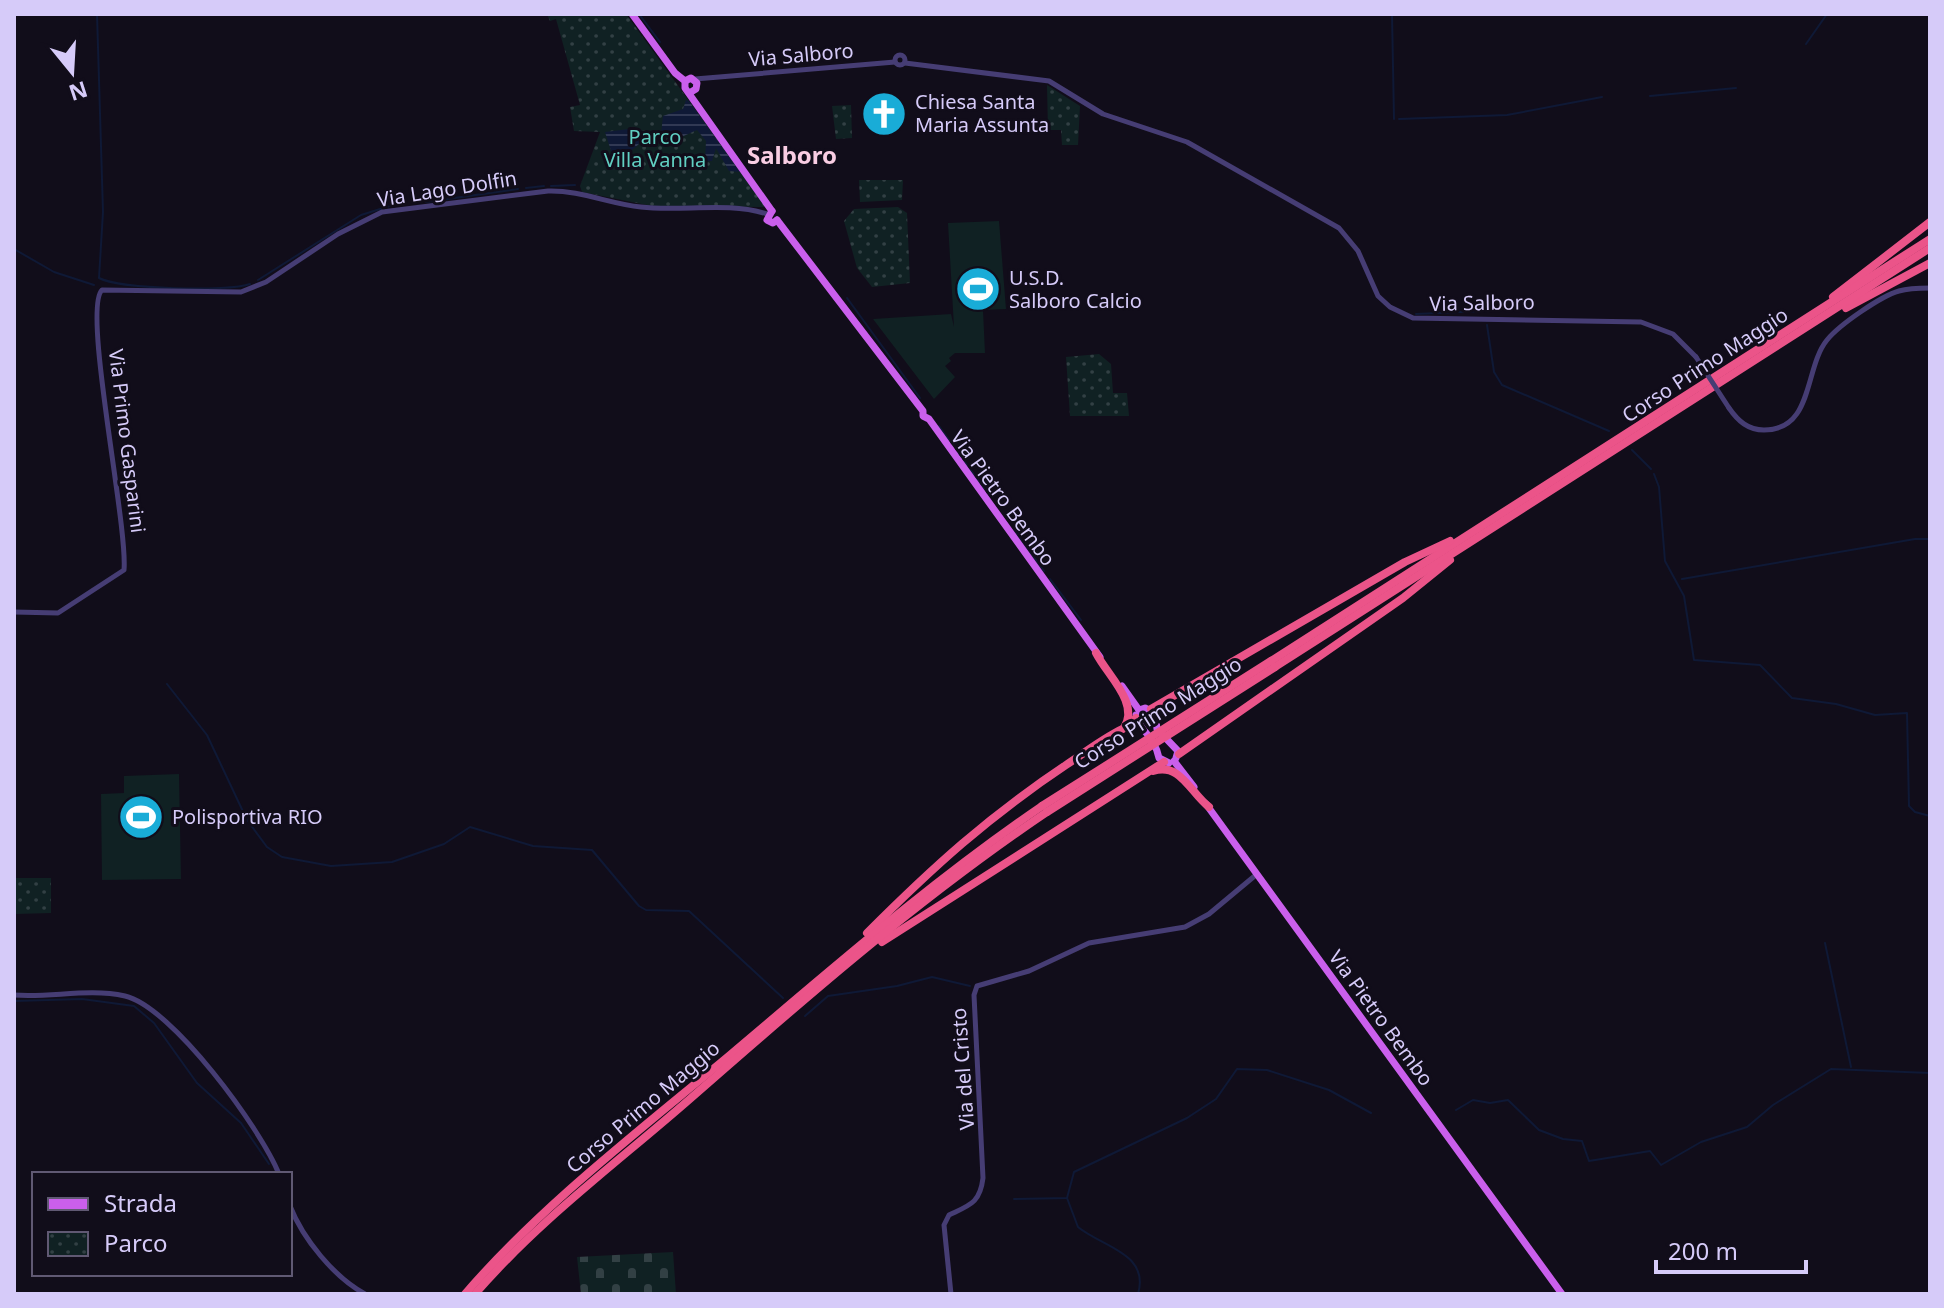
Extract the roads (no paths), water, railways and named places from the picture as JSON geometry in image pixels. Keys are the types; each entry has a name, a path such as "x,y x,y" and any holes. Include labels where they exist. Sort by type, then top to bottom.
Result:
{"highway":[{"path":"1792,328 1930,222"},
{"name":"Corso Primo Maggio","path":"465,1294 531,1224 929,888 1045,809 1930,239"},
{"name":"Corso Primo Maggio","path":"1498,520 1930,248"},
{"path":"1823,317 1875,295 1930,263"},
{"path":"1151,709 1405,562 1498,520"},
{"path":"852,962 1172,759 1403,598 1498,520"},
{"path":"1096,653 1128,703 1130,715 1123,728"},
{"path":"830,970 937,862 1010,804 1123,728 1137,714"},
{"path":"1152,771 1169,768 1177,772 1209,807"},
{"name":"Corso Primo Maggio","path":"475,1294 536,1231 852,962 1045,809"}],"main road":[{"path":"632,14 675,73 685,81 695,79 693,90 769,213"},
{"path":"685,81 685,88 693,90"},
{"name":"Via Pietro Bembo","path":"769,213 777,213 777,220 923,411 932,411 929,419 1096,653 1137,714 1139,725 1149,732 1209,807 1562,1294"},
{"path":"1137,714 1151,709"},
{"name":"Via Pietro Bembo","path":"1151,709 1157,729 1176,746 1172,759"}],"street":[{"name":"Via Salboro","path":"695,79 895,62 901,55 905,63 1049,81 1103,114 1187,142 1339,228 1358,251 1378,296 1390,307 1413,318 1641,322 1673,334 1696,357 1738,420 1754,429 1772,429 1790,421 1805,400 1817,355 1836,331 1893,293 1930,288"},
{"name":"Via Salboro","path":"693,90 709,80"},
{"name":"Via Lago Dolfin","path":"102,290 241,292 266,282 338,234 382,212 548,191 644,208 706,207 769,213"},
{"name":"Via Primo Gasparini","path":"14,612 58,613 124,570 121,501 108,432 99,347 96,299 102,290"},
{"name":"Via del Cristo","path":"951,1294 944,1225 949,1215 972,1206 978,1198 983,1178 974,995 977,986 1029,971 1089,943 1185,927 1209,914 1257,874"},
{"path":"14,995 111,994 131,998 154,1010 244,1113 278,1172"},
{"path":"292,1209 331,1266 346,1282 365,1294"}],"water":[{"path":"686,100 740,172 729,171 716,148 712,161 705,161 706,141 697,130 677,139 661,134 663,116 683,109"},
{"path":"637,128 644,136 639,144 627,153 613,157 605,132"}],"waterway":[{"path":"97,14 103,212 99,278 128,285 174,288 220,288 250,284"},
{"path":"639,14 660,42"},
{"path":"1392,14 1394,119"},
{"path":"1806,44 1827,14"},
{"path":"1650,96 1736,88"},
{"path":"1399,119 1507,115 1602,97"},
{"path":"551,186 575,185"},
{"path":"526,188 544,186"},
{"path":"426,202 518,189"},
{"path":"258,280 361,215 393,205"},
{"path":"14,249 54,272 94,285"},
{"path":"847,298 920,398"},
{"path":"1416,314 1483,311"},
{"path":"1487,325 1494,372 1502,385 1609,431"},
{"path":"939,426 949,440"},
{"path":"1632,450 1651,469"},
{"path":"958,453 984,488"},
{"path":"1654,474 1659,487 1665,561 1684,596 1694,660 1760,665 1792,698 1836,704 1875,715 1907,713 1909,806 1915,812 1930,816"},
{"path":"1014,529 1024,543"},
{"path":"1682,579 1930,539"},
{"path":"1026,546 1044,571"},
{"path":"1050,579 1081,620"},
{"path":"167,684 207,735 247,820 267,847 282,857 331,866 392,862 444,844 470,827 533,846 592,850 639,906 646,910 689,911 783,998"},
{"path":"1825,943 1851,1067"},
{"path":"805,1016 828,996 897,986 932,977 970,986"},
{"path":"14,1001 82,999 134,1006 154,1023 197,1083 241,1123 269,1164"},
{"path":"1014,1199 1067,1198 1074,1172 1187,1118 1216,1099 1237,1069 1267,1070 1329,1090 1371,1113"},
{"path":"1456,1110 1473,1100 1490,1103 1508,1100 1539,1130 1563,1139 1582,1141 1589,1161 1650,1151 1661,1165 1701,1142 1747,1127 1773,1105 1831,1069 1930,1073"},
{"path":"1067,1198 1078,1227 1131,1260 1140,1280 1138,1294"}],"place":[{"name":"Chiesa Santa Maria Assunta","path":"884,114"},
{"name":"U.S.D. Salboro Calcio","path":"978,289"},
{"name":"Polisportiva RIO","path":"141,817"}],"district":[{"name":"Salboro","path":"792,156"}],"park label":[{"name":"Parco Villa Vanna","path":"655,148"}]}
